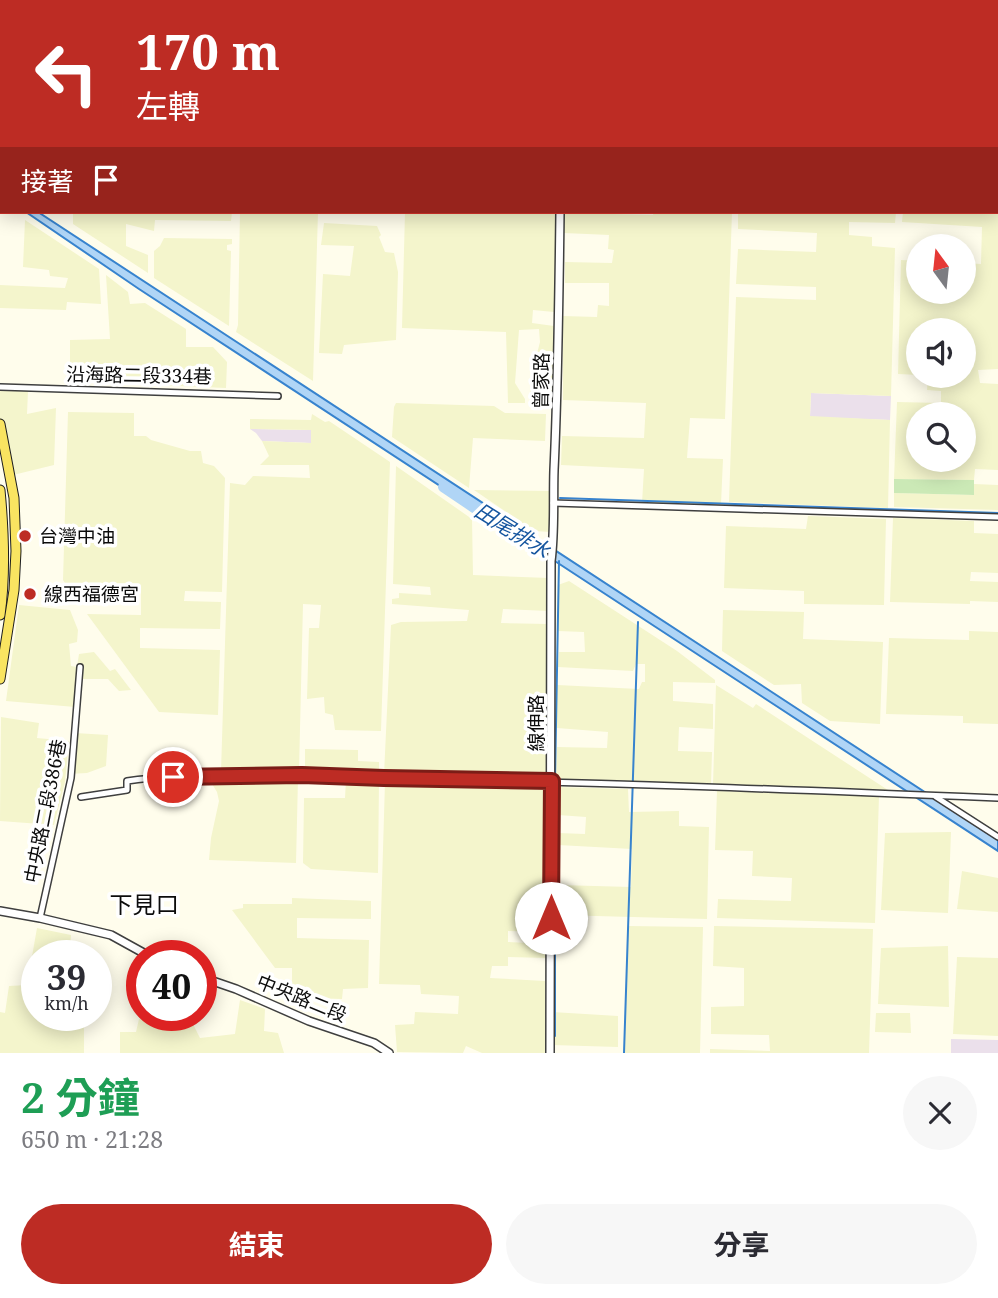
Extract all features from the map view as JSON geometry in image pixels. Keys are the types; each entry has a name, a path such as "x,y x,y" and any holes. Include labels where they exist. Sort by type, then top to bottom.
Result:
{"main road":[{"path":"0,424 14,498 16,551 14,590 0,679"},
{"path":"0,490 4,537 0,615"},
{"path":"0,547 4,537"}],"street":[{"name":"曾家路","path":"553,550 560,214"},
{"name":"沿海路二段334巷","path":"0,387 278,396"},
{"path":"553,502 998,517"},
{"name":"線伸路","path":"550,1053 553,550"},
{"path":"2,590 14,590"},
{"name":"中央路二段386巷","path":"40,918 71,778 80,667"},
{"path":"81,797 127,790 127,781 147,778 302,775 552,781 998,798"},
{"path":"934,795 998,837"},
{"path":"0,911 111,935 126,943"},
{"name":"中央路二段","path":"217,982 309,1021 374,1043 389,1053"}],"shaded area":[{"path":"811,393 891,396 890,420 810,417"},
{"path":"250,429 311,430 311,443 262,441"},
{"path":"951,1039 998,1040 998,1053 951,1053"}],"green space":[{"path":"73,214 232,214 231,221 155,220 154,231 126,224 126,246 148,255 148,273 73,224"},
{"path":"240,214 318,214 313,381 236,332"},
{"path":"405,214 556,214 554,312 533,310 532,323 554,326 553,405 530,402 531,377 540,342 539,329 519,330 515,383 525,403 508,403 506,332 402,328"},
{"path":"564,214 732,214 725,419 690,418 687,458 723,459 721,504 642,503 644,469 561,465 562,436 644,438 646,403 563,400 563,316 597,317 598,305 609,306 609,283 565,283 565,262 612,263 614,250 608,249 609,235 564,233"},
{"path":"738,214 896,214 895,223 849,222 849,235 872,237 872,246 895,248 891,396 811,393 810,416 890,420 888,508 729,502 736,297 816,300 816,287 736,284 738,249 816,252 817,233 738,229"},
{"path":"903,214 998,214 998,369 978,370 980,383 998,384 998,470 976,469 976,402 941,402 941,391 927,390 976,388 976,318 906,318 906,374 898,374 901,260 906,260 906,304 976,304 976,264 981,264 982,227 902,222"},
{"path":"25,220 99,269 101,304 67,302 66,310 0,308 0,285 65,288 68,278 50,276 49,270 23,267"},
{"path":"324,223 377,226 385,252 394,253 398,272 396,340 344,345 342,354 319,353 323,274 350,276 354,246 321,245"},
{"path":"164,238 232,239 232,244 227,245 227,250 231,251 229,326 154,278 154,251"},
{"path":"106,275 128,292 130,304 145,303 186,329 186,347 213,347 227,362 226,388 87,382 88,371 70,368 70,340 110,339"},
{"path":"0,391 28,391 27,414 56,408 54,465 9,476 0,422"},
{"path":"897,402 906,402 906,472 975,472 974,480 894,479"},
{"path":"396,403 494,406 505,413 546,414 545,441 473,438 469,488 392,437"},
{"path":"68,412 134,413 134,436 146,436 151,440 190,451 201,451 203,463 214,466 225,478 222,592 185,591 184,601 221,602 220,629 140,628 140,648 220,650 218,715 159,712 87,614 141,615 141,591 67,586 63,580"},
{"path":"312,414 325,422 329,421 390,462 381,731 335,730 333,715 325,713 324,697 307,699 309,628 319,628 321,605 303,604 299,771 221,772 230,483 245,485 253,476 310,478 309,465 260,465 269,456 262,441 311,443 311,430 250,429 250,419 311,420"},
{"path":"396,466 472,519 473,575 549,578 549,611 503,609 501,623 548,624 547,778 384,775 391,625 401,622 467,621 469,610 392,604 392,599 399,598 399,593 431,595 430,587 393,584"},
{"path":"894,479 974,480 974,495 894,493"},
{"path":"974,484 998,485 998,510 894,507 894,493 973,495"},
{"path":"474,490 551,491 551,532 534,531"},
{"path":"808,516 886,519 884,605 804,604 804,591 724,588 726,526 806,529"},
{"path":"893,518 974,521 974,533 998,534 998,573 971,572 970,581 998,582 998,602 890,602"},
{"path":"569,581 677,651 715,680 715,683 673,682 673,701 713,704 713,729 679,727 678,751 712,752 711,785 556,779 557,747 607,748 608,732 557,728 557,685 639,689 642,682 645,682 645,664 636,664 633,671 558,667 559,652 585,652 584,632 558,631 558,585"},
{"path":"19,605 70,610 78,630 77,642 69,644 71,666 77,667 79,654 94,652 110,671 115,669 131,690 119,691 108,679 77,679 75,707 6,701"},
{"path":"723,610 804,612 803,639 883,642 880,724 830,721 802,703 801,684 774,685 722,651"},
{"path":"969,631 998,632 998,724 963,723 963,716 886,714 889,638 969,640"},
{"path":"716,685 753,708 756,704 891,792 713,785"},
{"path":"1,717 39,723 37,738 69,741 65,782 54,825 0,821"},
{"path":"75,733 108,735 106,766 87,773 69,774"},
{"path":"305,749 358,750 358,761 379,762 379,774 305,771"},
{"path":"298,778 296,863 209,860 219,801 209,779"},
{"path":"346,780 379,781 378,873 311,869 303,863 304,798 345,798"},
{"path":"385,782 547,785 548,932 508,931 508,942 548,944 547,958 508,957 508,966 492,966 490,978 545,981 546,1053 482,1053 466,1046 463,1053 397,1052 395,1025 414,1024 415,1012 458,1014 459,996 421,994 420,985 379,984"},
{"path":"558,787 628,789 629,812 679,811 679,826 709,827 707,919 558,915 559,885 631,887 632,849 558,845 558,833 585,834 586,817 558,815"},
{"path":"717,791 879,796 875,923 717,918 718,899 791,901 792,878 752,876 753,851 715,850"},
{"path":"951,832 948,913 881,910 885,833"},
{"path":"962,871 998,878 998,912 957,909"},
{"path":"292,898 371,901 371,919 297,918 297,938 369,940 368,988 343,989 342,999 313,998 311,1001 303,1001 292,990 292,968 275,968 232,910 243,908 243,904 292,904"},
{"path":"628,926 703,927 700,1053 624,1053"},
{"path":"714,926 873,929 869,1053 710,1053 710,1049 770,1051 769,1035 711,1034 711,1007 744,1006 744,968 713,966"},
{"path":"37,928 71,935 71,940 35,940"},
{"path":"948,946 949,1007 878,1004 881,948"},
{"path":"957,957 998,958 998,1036 953,1034"},
{"path":"21,985 21,1031 84,1031 84,1053 0,1053 0,1012 5,1013 9,986"},
{"path":"240,1000 265,1009 264,1031 278,1033 284,1053 120,1053 120,1032 196,1031 200,1038 235,1034"},
{"path":"552,1012 618,1016 618,1047 552,1045"},
{"path":"876,1013 910,1013 911,1033 875,1032"}],"water":[{"path":"29,214 41,214 998,840 998,851 139,289"}],"waterway":[{"name":"田尾排水","path":"443,487 474,508"},
{"path":"560,498 998,513"},
{"path":"555,780 559,561"},
{"path":"624,1053 638,622"},
{"path":"555,785 555,1036"}],"place":[{"name":"台灣中油","path":"25,536"},
{"name":"線西福德宮","path":"30,594"}],"district":[{"name":"下見口","path":"144,905"}],"route":[{"path":"173,777 302,775 552,781 551,918"}]}
